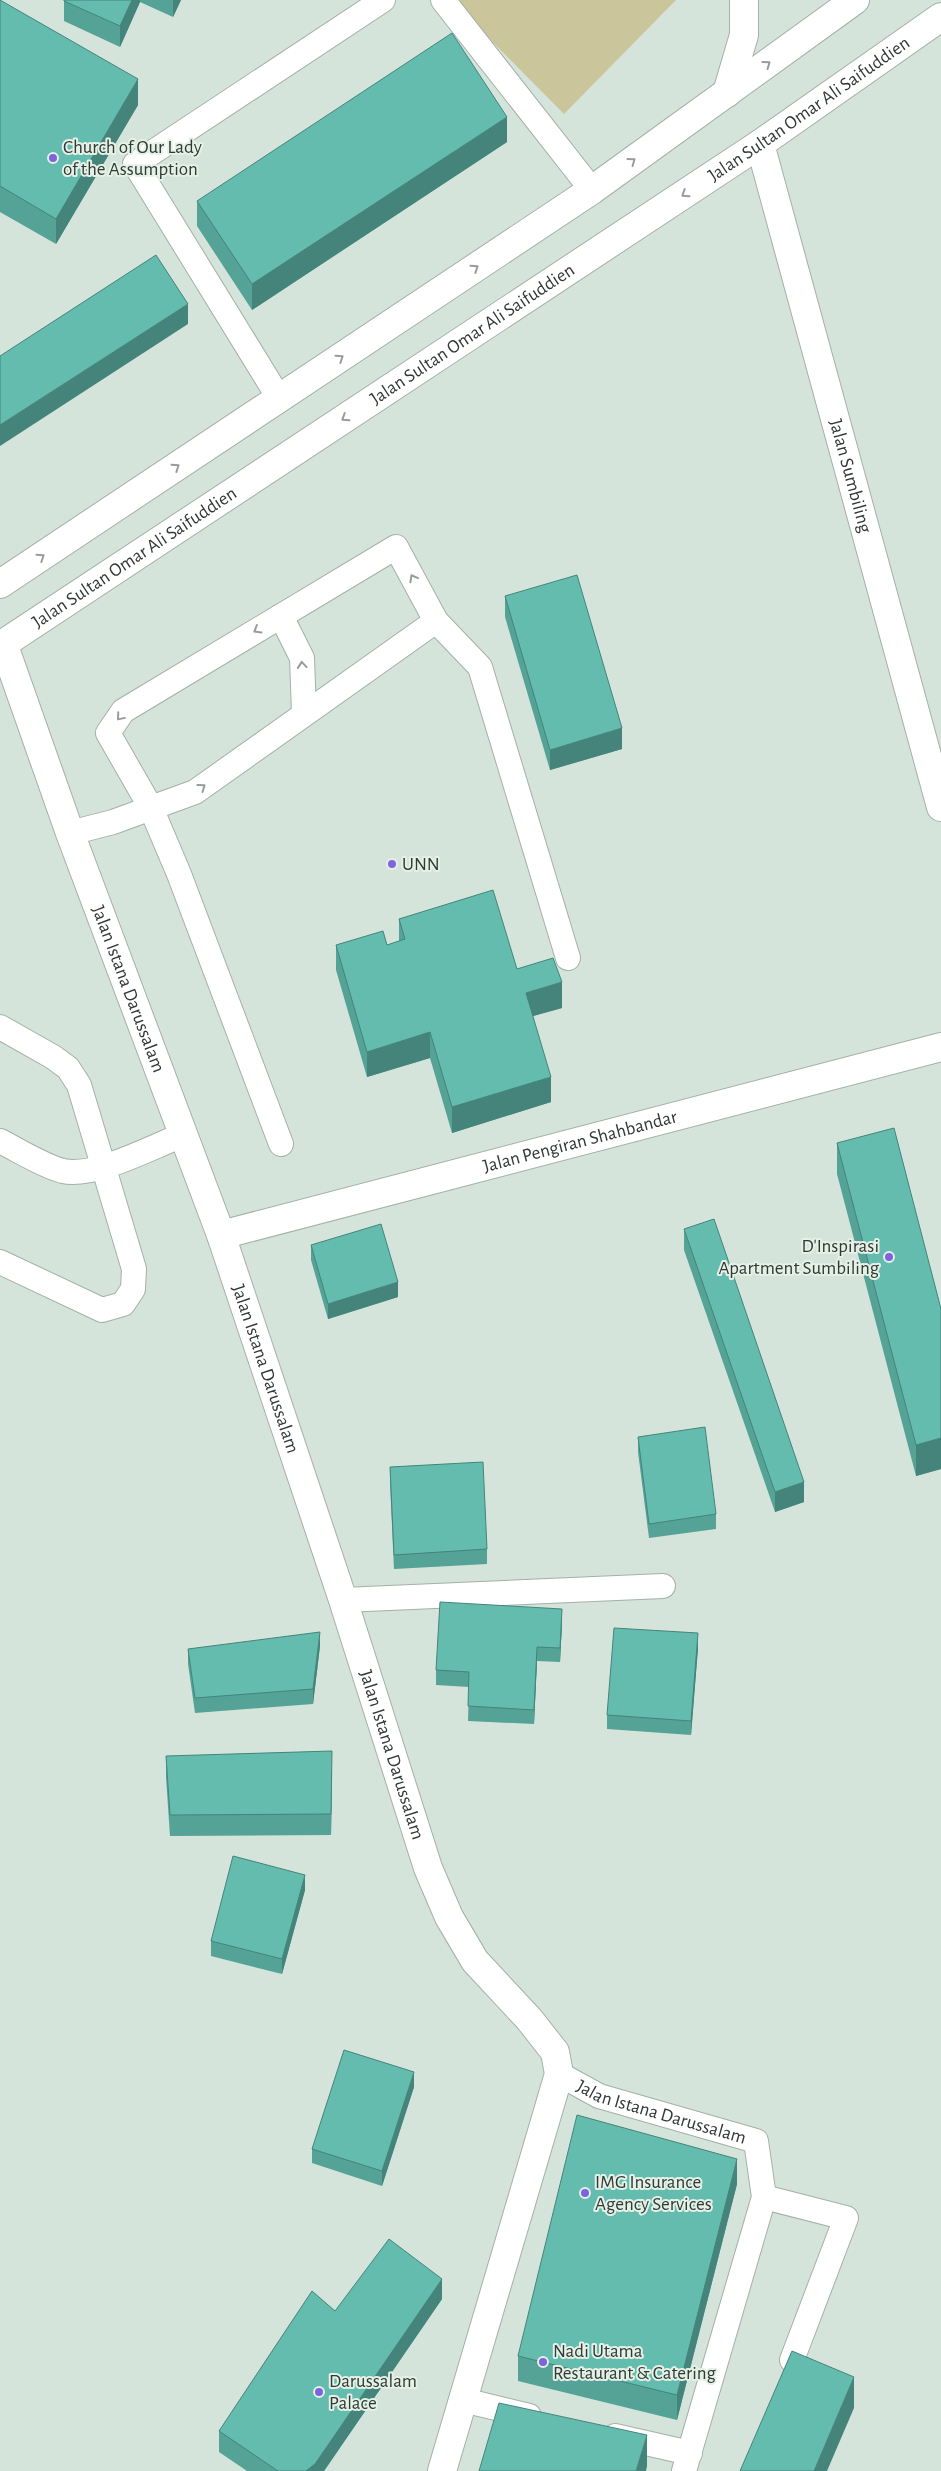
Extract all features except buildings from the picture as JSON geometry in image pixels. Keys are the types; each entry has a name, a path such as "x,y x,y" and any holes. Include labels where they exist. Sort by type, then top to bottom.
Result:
{"street":[{"path":"727,93 744,35 744,0"},
{"path":"0,584 592,190 855,0"},
{"name":"Jalan Sultan Omar Ali Saifuddien","path":"2,645 760,144 941,17"},
{"name":"Jalan Sumbiling","path":"760,144 941,808"},
{"name":"Jalan Istana Darussalam","path":"2,645 70,833 221,1235 342,1600 428,1868 449,1917 475,1960 529,2019 555,2052 559,2074 442,2471"},
{"name":"Jalan Pengiran Shahbandar","path":"221,1235 941,1047"}],"lane":[{"path":"279,398 136,164 384,0"},
{"path":"444,0 592,190"},
{"path":"281,1144 180,874 151,808 108,733 123,711 396,547 436,621 480,667 568,958"},
{"path":"281,616 302,658 304,713"},
{"path":"70,833 113,822 195,792 436,621"},
{"path":"0,1028 53,1057 68,1068 79,1085 134,1268 133,1289 123,1304 102,1310 0,1262"},
{"path":"0,1141 61,1170 80,1173 104,1168 183,1135"},
{"path":"342,1600 663,1586"},
{"name":"Jalan Istana Darussalam","path":"559,2074 599,2096 756,2142 764,2197 687,2462"},
{"path":"764,2197 846,2218 792,2360"},
{"path":"463,2400 548,2420"},
{"path":"595,2431 687,2462"}],"shaded area":[{"path":"451,0 676,0 564,114"}],"place":[{"name":"Church of Our Lady of the Assumption","path":"53,158"},
{"name":"UNN","path":"392,864"},
{"name":"D'Inspirasi Apartment Sumbiling","path":"889,1257"},
{"name":"IMG Insurance Agency Services","path":"585,2193"},
{"name":"Nadi Utama Restaurant & Catering","path":"543,2362"},
{"name":"Darussalam Palace","path":"319,2392"}]}
